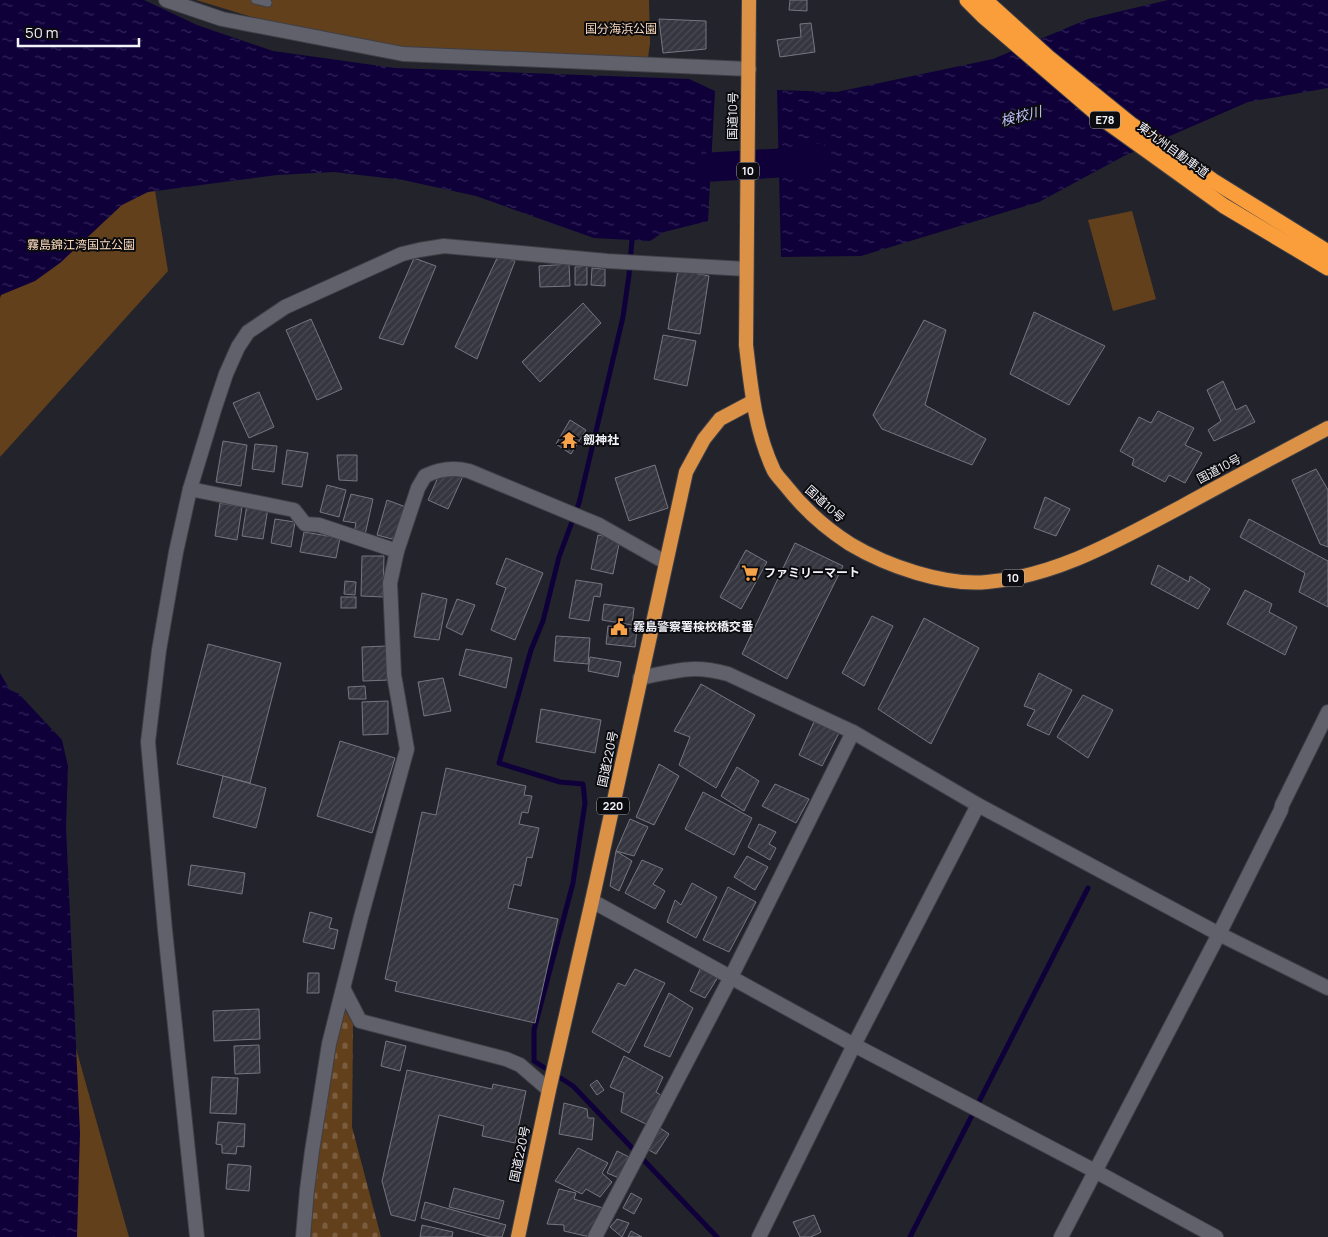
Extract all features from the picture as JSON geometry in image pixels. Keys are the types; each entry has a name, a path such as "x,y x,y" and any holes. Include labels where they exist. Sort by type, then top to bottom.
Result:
{"highway":[{"name":"国道10号","path":"749,0 746,345 752,402 760,433 775,472 799,502 829,530 867,554 914,572 953,581 986,582 1027,576 1067,563 1108,545 1328,428"},
{"name":"東九州自動車道","path":"967,0 986,7 1132,125 1240,207 1328,268"},
{"name":"東九州自動車道","path":"1240,207 1328,252"},
{"name":"国道220号","path":"518,1237 686,472 704,439 720,419 752,402"}],"street":[{"path":"166,0 222,19 403,54 749,69"},
{"path":"197,1237 165,930 148,742 169,586 190,489 215,406 238,347 248,332 285,307 402,254 418,250 444,246 607,261 661,264 747,263"},
{"path":"303,1237 309,1170 328,1053 361,917 407,749 394,675 390,584 397,551 418,488 424,476 445,469 469,471 599,525 666,562"},
{"path":"190,489 294,510 305,524 319,525 397,551"},
{"path":"640,678 690,668 709,669 728,674 854,732 978,805 1219,934 1328,988"},
{"path":"1061,1237 1219,934 1328,712"},
{"path":"595,1237 731,977 854,732"},
{"path":"759,1237 854,1045 978,805"},
{"path":"592,901 854,1045 1095,1171 1216,1237"},
{"path":"344,990 360,1021 506,1059 520,1065 549,1090"}],"lane":[{"path":"255,0 268,3"}],"green space":[{"name":"霧島錦江湾国立公園","path":"0,0 124,0 168,271 0,457"},
{"name":"国分海浜公園","path":"196,0 649,0 650,43 648,58 406,50 268,22"},
{"path":"1132,211 1156,299 1113,311 1088,220"},
{"path":"0,778 129,1237 0,1237"},
{"path":"344,1009 353,1023 352,1127 381,1237 311,1237 312,1188 336,1033"}],"water":[{"path":"0,0 144,0 197,25 273,51 395,68 689,79 715,91 708,221 664,232 650,241 594,238 476,196 403,180 334,172 277,175 148,192 122,205 60,263 35,281 1,295 0,298"},
{"path":"1168,0 1328,0 1328,88 1248,102 1124,156 1039,202 861,256 781,257 777,90 837,92 993,59 1088,19"},
{"path":"0,673 10,690 19,694 62,740 68,766 66,827 80,1133 77,1237 0,1237"}],"building":[{"path":"790,0 807,0 807,11 789,10"},
{"path":"659,19 706,21 706,49 663,53"},
{"path":"811,23 815,52 780,57 777,40 801,37 800,24"},
{"path":"498,256 515,261 477,359 455,347"},
{"path":"414,258 436,266 403,345 379,338"},
{"path":"569,264 570,286 540,287 539,266"},
{"path":"587,266 587,285 575,285 575,267"},
{"path":"592,268 605,269 605,286 591,285"},
{"path":"678,270 709,276 700,334 668,329"},
{"path":"583,303 601,323 540,382 522,362"},
{"path":"1034,312 1105,346 1069,405 1010,374"},
{"path":"311,319 342,389 317,400 286,330"},
{"path":"924,320 946,330 925,405 986,439 972,465 882,429 873,415"},
{"path":"663,335 696,341 687,386 654,379"},
{"path":"1223,381 1236,410 1246,405 1255,422 1214,441 1208,430 1221,421 1207,390"},
{"path":"259,392 274,427 249,438 233,403"},
{"path":"1158,411 1194,428 1185,445 1202,453 1185,483 1169,475 1165,482 1132,465 1134,459 1120,451 1139,417 1151,423"},
{"path":"570,420 586,430 571,454 556,444"},
{"path":"223,441 247,445 241,486 216,482"},
{"path":"255,444 277,446 274,472 252,469"},
{"path":"287,450 308,453 302,487 282,484"},
{"path":"337,455 357,455 357,481 339,480"},
{"path":"655,465 668,508 629,521 615,478"},
{"path":"443,466 464,474 448,509 428,500"},
{"path":"1316,469 1328,490 1328,547 1320,544 1292,480"},
{"path":"327,485 346,490 339,517 320,512"},
{"path":"351,494 373,499 365,535 354,533 356,523 343,521"},
{"path":"1045,497 1070,509 1056,536 1034,528"},
{"path":"387,500 406,507 396,540 377,535"},
{"path":"220,503 242,507 237,540 215,536"},
{"path":"247,504 268,508 263,539 242,536"},
{"path":"275,519 295,522 291,547 271,543"},
{"path":"1249,519 1328,561 1328,607 1299,592 1305,573 1240,537"},
{"path":"304,532 340,538 336,558 300,552"},
{"path":"598,535 620,539 613,574 591,569"},
{"path":"795,543 843,566 787,679 742,654"},
{"path":"746,550 767,562 741,609 720,597"},
{"path":"362,556 384,556 383,597 361,596"},
{"path":"506,558 543,573 515,640 491,630 506,588 496,584"},
{"path":"1158,565 1189,582 1190,576 1210,589 1198,609 1151,584"},
{"path":"576,580 602,584 600,597 594,596 589,621 569,618"},
{"path":"345,581 356,582 355,595 344,594"},
{"path":"1245,590 1272,604 1269,612 1297,627 1285,655 1227,624"},
{"path":"422,593 447,599 439,640 414,637"},
{"path":"341,597 356,597 356,608 341,608"},
{"path":"457,599 475,605 462,635 446,627"},
{"path":"604,604 634,608 632,625 602,620"},
{"path":"872,616 893,626 864,686 842,673"},
{"path":"924,618 979,648 931,744 878,709"},
{"path":"608,626 637,629 635,647 606,644"},
{"path":"556,636 590,638 588,664 554,661"},
{"path":"208,644 281,663 250,783 177,764"},
{"path":"388,646 389,680 363,681 362,647"},
{"path":"466,649 512,658 506,688 459,675"},
{"path":"590,657 621,662 618,677 588,671"},
{"path":"1039,673 1072,690 1049,735 1027,725 1035,710 1024,706"},
{"path":"443,678 451,711 424,716 418,682"},
{"path":"701,684 755,715 716,788 679,765 690,737 674,731"},
{"path":"365,686 366,699 349,699 348,687"},
{"path":"1083,695 1113,710 1088,758 1057,737"},
{"path":"388,701 388,734 363,735 362,702"},
{"path":"541,709 601,720 595,753 536,742"},
{"path":"817,715 840,731 822,766 799,755"},
{"path":"340,741 395,758 372,833 317,816"},
{"path":"659,764 679,776 654,825 636,817"},
{"path":"737,767 759,781 744,811 721,796"},
{"path":"446,768 526,786 524,795 532,796 528,813 522,812 519,824 539,828 532,858 527,857 521,886 514,884 508,908 558,919 535,1023 395,991 397,982 385,979 422,812 436,815"},
{"path":"223,776 266,788 256,828 213,817"},
{"path":"775,784 809,799 796,823 762,806"},
{"path":"703,792 752,818 734,855 685,829"},
{"path":"630,819 648,827 634,856 616,851"},
{"path":"759,824 776,832 769,844 776,848 770,860 748,847"},
{"path":"616,851 632,861 619,891 610,886"},
{"path":"747,856 768,867 755,890 734,877"},
{"path":"642,860 663,869 653,884 665,891 655,909 625,893"},
{"path":"191,865 245,873 242,894 188,885"},
{"path":"692,883 717,897 696,938 667,922 675,900 681,905"},
{"path":"728,887 756,902 729,952 703,940"},
{"path":"310,912 332,918 329,928 338,930 334,949 303,942"},
{"path":"701,967 718,977 705,998 690,991"},
{"path":"635,969 665,983 629,1053 592,1032 618,983 625,986"},
{"path":"308,973 319,973 319,993 307,993"},
{"path":"669,993 693,1008 670,1057 644,1046"},
{"path":"259,1009 260,1039 214,1041 213,1011"},
{"path":"386,1041 406,1046 400,1071 381,1066"},
{"path":"259,1045 260,1073 235,1074 234,1046"},
{"path":"624,1056 663,1077 656,1092 662,1096 648,1125 621,1112 624,1093 610,1087"},
{"path":"407,1070 492,1089 493,1084 526,1091 515,1143 482,1136 484,1126 439,1115 415,1221 391,1215 382,1181"},
{"path":"212,1077 238,1078 236,1114 210,1113"},
{"path":"597,1080 604,1090 597,1095 590,1085"},
{"path":"564,1103 587,1109 588,1118 594,1118 592,1140 559,1134"},
{"path":"218,1122 245,1124 244,1147 237,1146 236,1154 222,1153 222,1145 216,1144"},
{"path":"660,1128 669,1134 656,1154 647,1149"},
{"path":"578,1148 608,1163 602,1173 612,1182 600,1197 586,1189 582,1194 555,1181"},
{"path":"617,1151 629,1157 619,1178 607,1173"},
{"path":"228,1164 251,1166 249,1191 226,1189"},
{"path":"454,1188 504,1201 499,1219 449,1207"},
{"path":"559,1189 576,1193 574,1199 603,1208 590,1237 564,1231 564,1225 547,1224"},
{"path":"631,1193 642,1199 634,1214 623,1208"},
{"path":"425,1202 506,1225 502,1237 490,1237 421,1218"},
{"path":"814,1215 821,1232 811,1237 800,1237 793,1222"},
{"path":"617,1219 629,1223 622,1237 610,1227"},
{"path":"422,1225 453,1232 452,1237 420,1237"},
{"path":"631,1231 642,1237 628,1237"}],"waterway":[{"name":"検校川","path":"711,167 779,163 817,158"},
{"path":"632,240 623,317 579,503 559,557 543,621 531,650 499,763 560,782 583,784 585,803 573,883 534,1030 534,1061 573,1086 717,1237"},
{"path":"910,1237 1088,888"}],"place":[{"name":"劔神社","path":"569,440"},
{"name":"ファミリーマート","path":"750,573"},
{"name":"霧島警察署検校橋交番","path":"619,627"}]}
